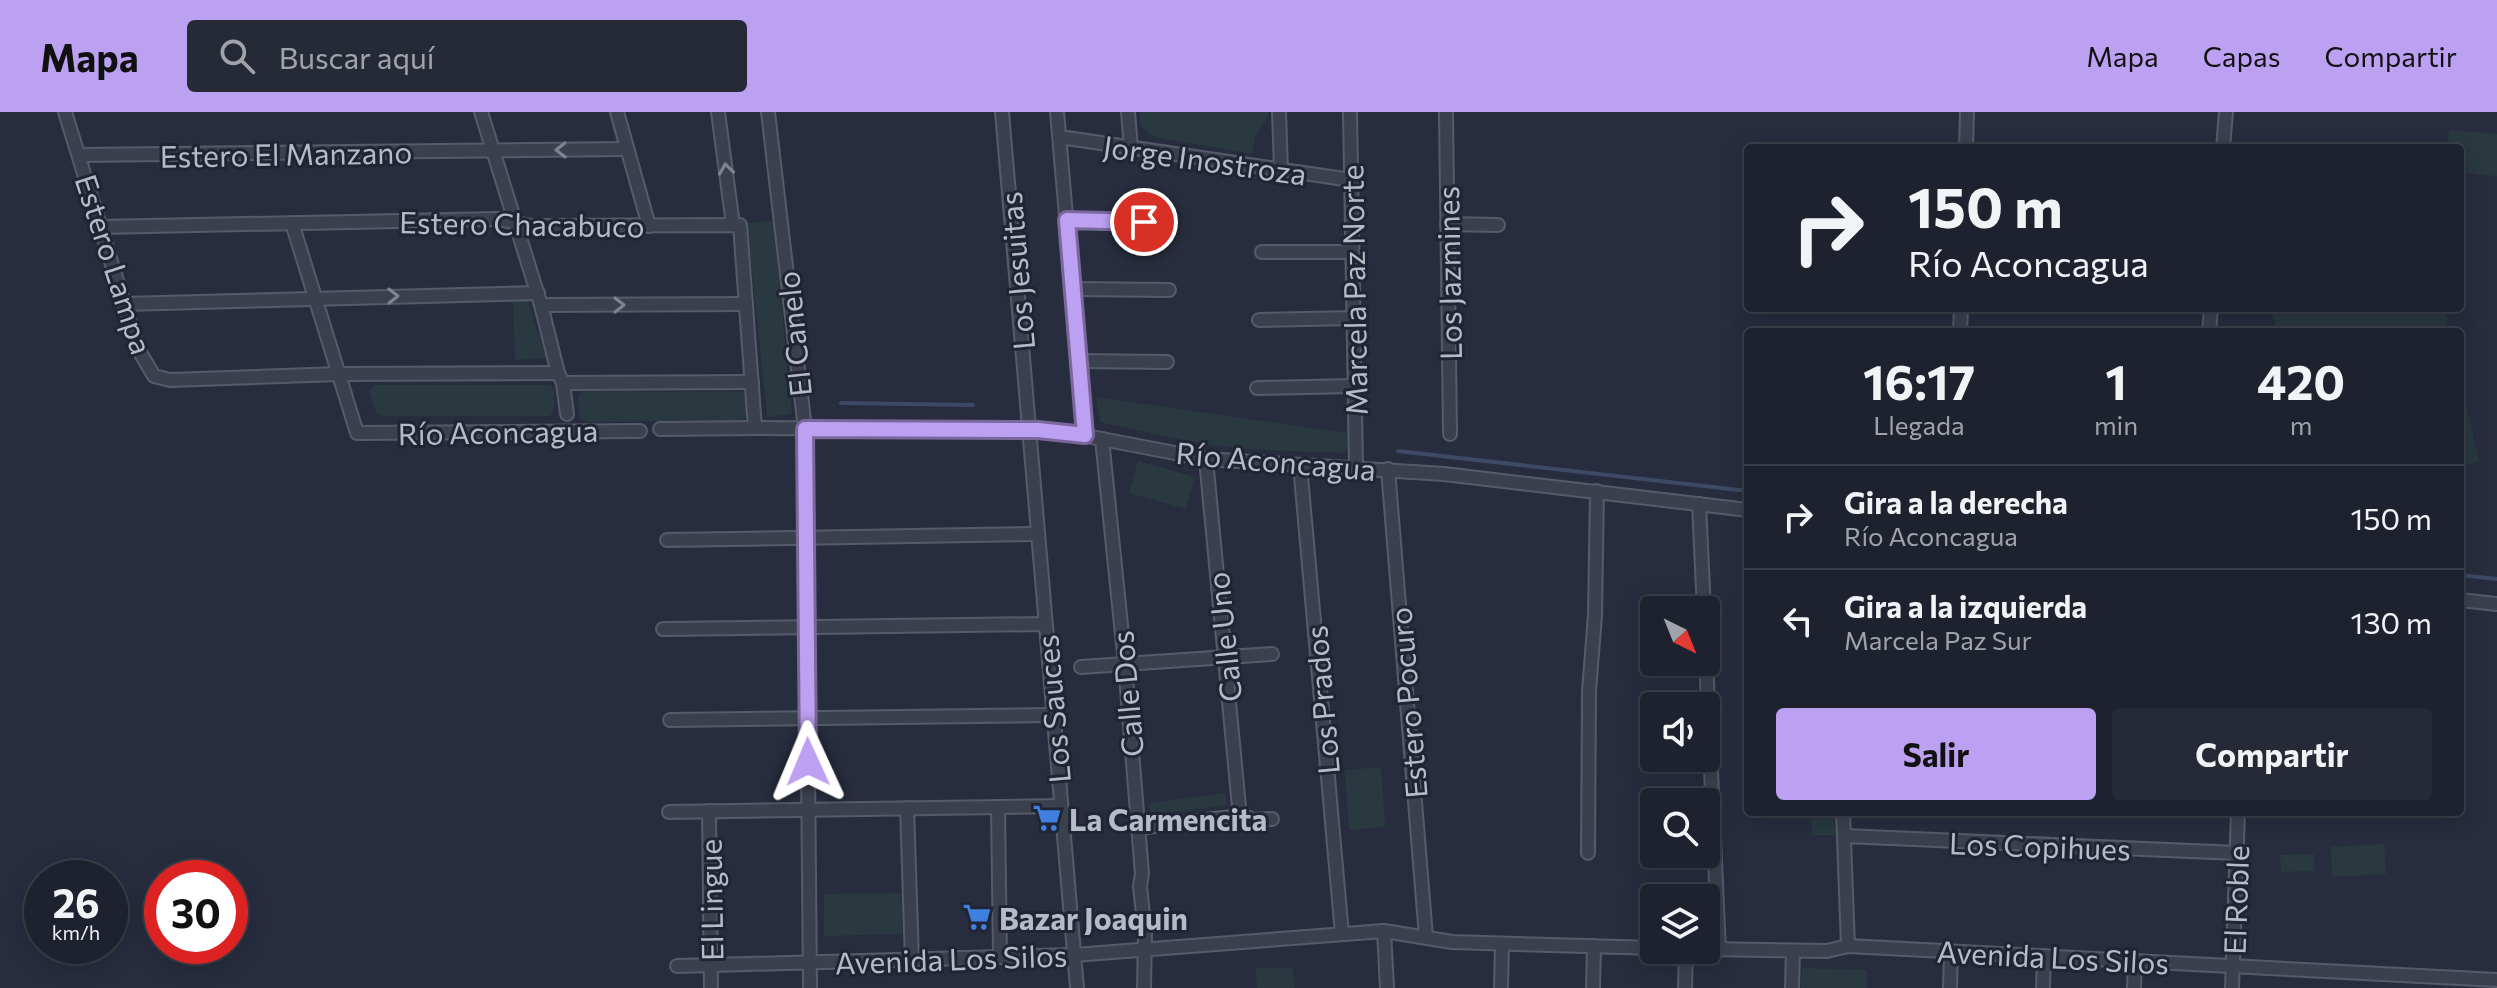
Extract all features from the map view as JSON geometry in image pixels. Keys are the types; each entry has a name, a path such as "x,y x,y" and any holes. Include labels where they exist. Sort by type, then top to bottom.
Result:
{"street":[{"name":"Estero Lampa","path":"65,112 138,349 154,376 170,380 339,374"},
{"path":"481,112 540,299 567,414"},
{"path":"617,112 649,226"},
{"path":"718,112 733,225 740,225 755,428"},
{"name":"El Canelo","path":"768,112 805,429 810,988"},
{"name":"Los Jesuitas","path":"1002,112 1030,430"},
{"path":"1057,112 1085,435"},
{"path":"1128,112 1131,148"},
{"path":"1279,112 1281,170"},
{"name":"Marcela Paz Norte","path":"1350,112 1356,467"},
{"name":"Los Jazmines","path":"1446,112 1450,434"},
{"path":"1966,144 1967,112"},
{"path":"2223,144 2226,112"},
{"name":"Jorge Inostroza","path":"1060,137 1351,180"},
{"name":"Estero El Manzano","path":"79,155 627,149"},
{"name":"Estero Chacabuco","path":"100,227 498,219 516,224 733,225"},
{"path":"1067,220 1169,222"},
{"path":"292,223 339,374 752,382"},
{"path":"1447,224 1498,225"},
{"path":"1262,252 1352,252"},
{"path":"1073,289 1169,290"},
{"path":"124,304 315,298 746,304"},
{"path":"1259,320 1353,318"},
{"path":"1079,361 1167,362"},
{"name":"Río Aconcagua","path":"339,374 357,433 640,431"},
{"path":"1257,388 1355,386"},
{"name":"Río Aconcagua","path":"660,429 1055,430 1206,459 1388,469 1744,510"},
{"name":"Los Sauces","path":"1030,430 1077,988"},
{"name":"Calle Dos","path":"1102,439 1138,828 1144,988"},
{"name":"Calle Uno","path":"1206,459 1238,813"},
{"name":"Los Prados","path":"1300,465 1342,934"},
{"name":"Estero Pocuro","path":"1388,469 1426,937"},
{"path":"1588,853 1589,691 1595,615 1597,491"},
{"path":"1699,504 1703,596"},
{"path":"667,540 1037,534"},
{"path":"2464,600 2497,604"},
{"path":"663,629 1045,624"},
{"path":"1081,667 1272,654"},
{"path":"1706,676 1711,884"},
{"path":"670,720 1053,715"},
{"path":"669,812 1060,806"},
{"path":"998,807 1000,957"},
{"path":"907,808 912,960"},
{"name":"El Lingue","path":"709,811 711,988"},
{"path":"1138,828 1231,817 1238,813 1248,820 1272,819"},
{"path":"1843,816 1848,946"},
{"name":"El Roble","path":"2232,988 2238,816"},
{"name":"Los Copihues","path":"1844,836 2237,853"},
{"path":"1384,931 1387,988"},
{"name":"Avenida Los Silos","path":"677,966 1074,955 1384,931 1452,942 1640,948"},
{"path":"1501,988 1502,944"},
{"path":"1593,988 1594,946"},
{"name":"Avenida Los Silos","path":"1720,949 1827,951 1848,946 2497,980"},
{"path":"1792,988 1793,951"},
{"path":"1950,988 1951,951"},
{"path":"2043,988 2044,956"},
{"path":"2134,988 2135,960"},
{"path":"1685,988 1686,964"}],"shaded area":[{"path":"1140,112 1268,112 1268,116 1255,137 1252,154 1158,138 1140,125"},
{"path":"2449,130 2497,134 2497,176 2464,173 2464,144 2448,144"},
{"path":"773,221 792,414 767,417 747,223"},
{"path":"527,299 546,358 515,360 513,302"},
{"path":"2273,312 2445,312 2448,328 2276,328"},
{"path":"374,385 550,385 555,389 554,410 550,416 382,416 376,413 369,391"},
{"path":"583,391 741,392 747,395 747,415 741,420 586,422 579,418 578,396"},
{"path":"2464,395 2479,461 2464,465"},
{"path":"1096,397 1347,433 1349,447 1344,453 1228,447 1183,440 1100,422"},
{"path":"1138,461 1195,477 1186,509 1129,493"},
{"path":"1381,767 1385,827 1349,830 1345,770"},
{"path":"1225,793 1227,805 1151,815 1149,803"},
{"path":"1811,816 1834,816 1835,835 1812,835"},
{"path":"2384,844 2386,874 2332,877 2331,847"},
{"path":"2314,854 2315,871 2281,872 2280,855"},
{"path":"902,893 902,934 824,936 824,894"},
{"path":"1256,968 1292,968 1295,988 1257,988"},
{"path":"1802,968 1867,970 1867,988 1801,988"}],"waterway":[{"path":"841,403 973,405"},
{"path":"1398,451 1744,491"},
{"path":"2464,575 2497,579"}],"place":[{"name":"La Carmencita","path":"1047,818"},
{"name":"Bazar Joaquin","path":"977,917"}],"route":[{"path":"808,762 805,429 1055,430 1085,435 1067,220 1144,222"}]}
